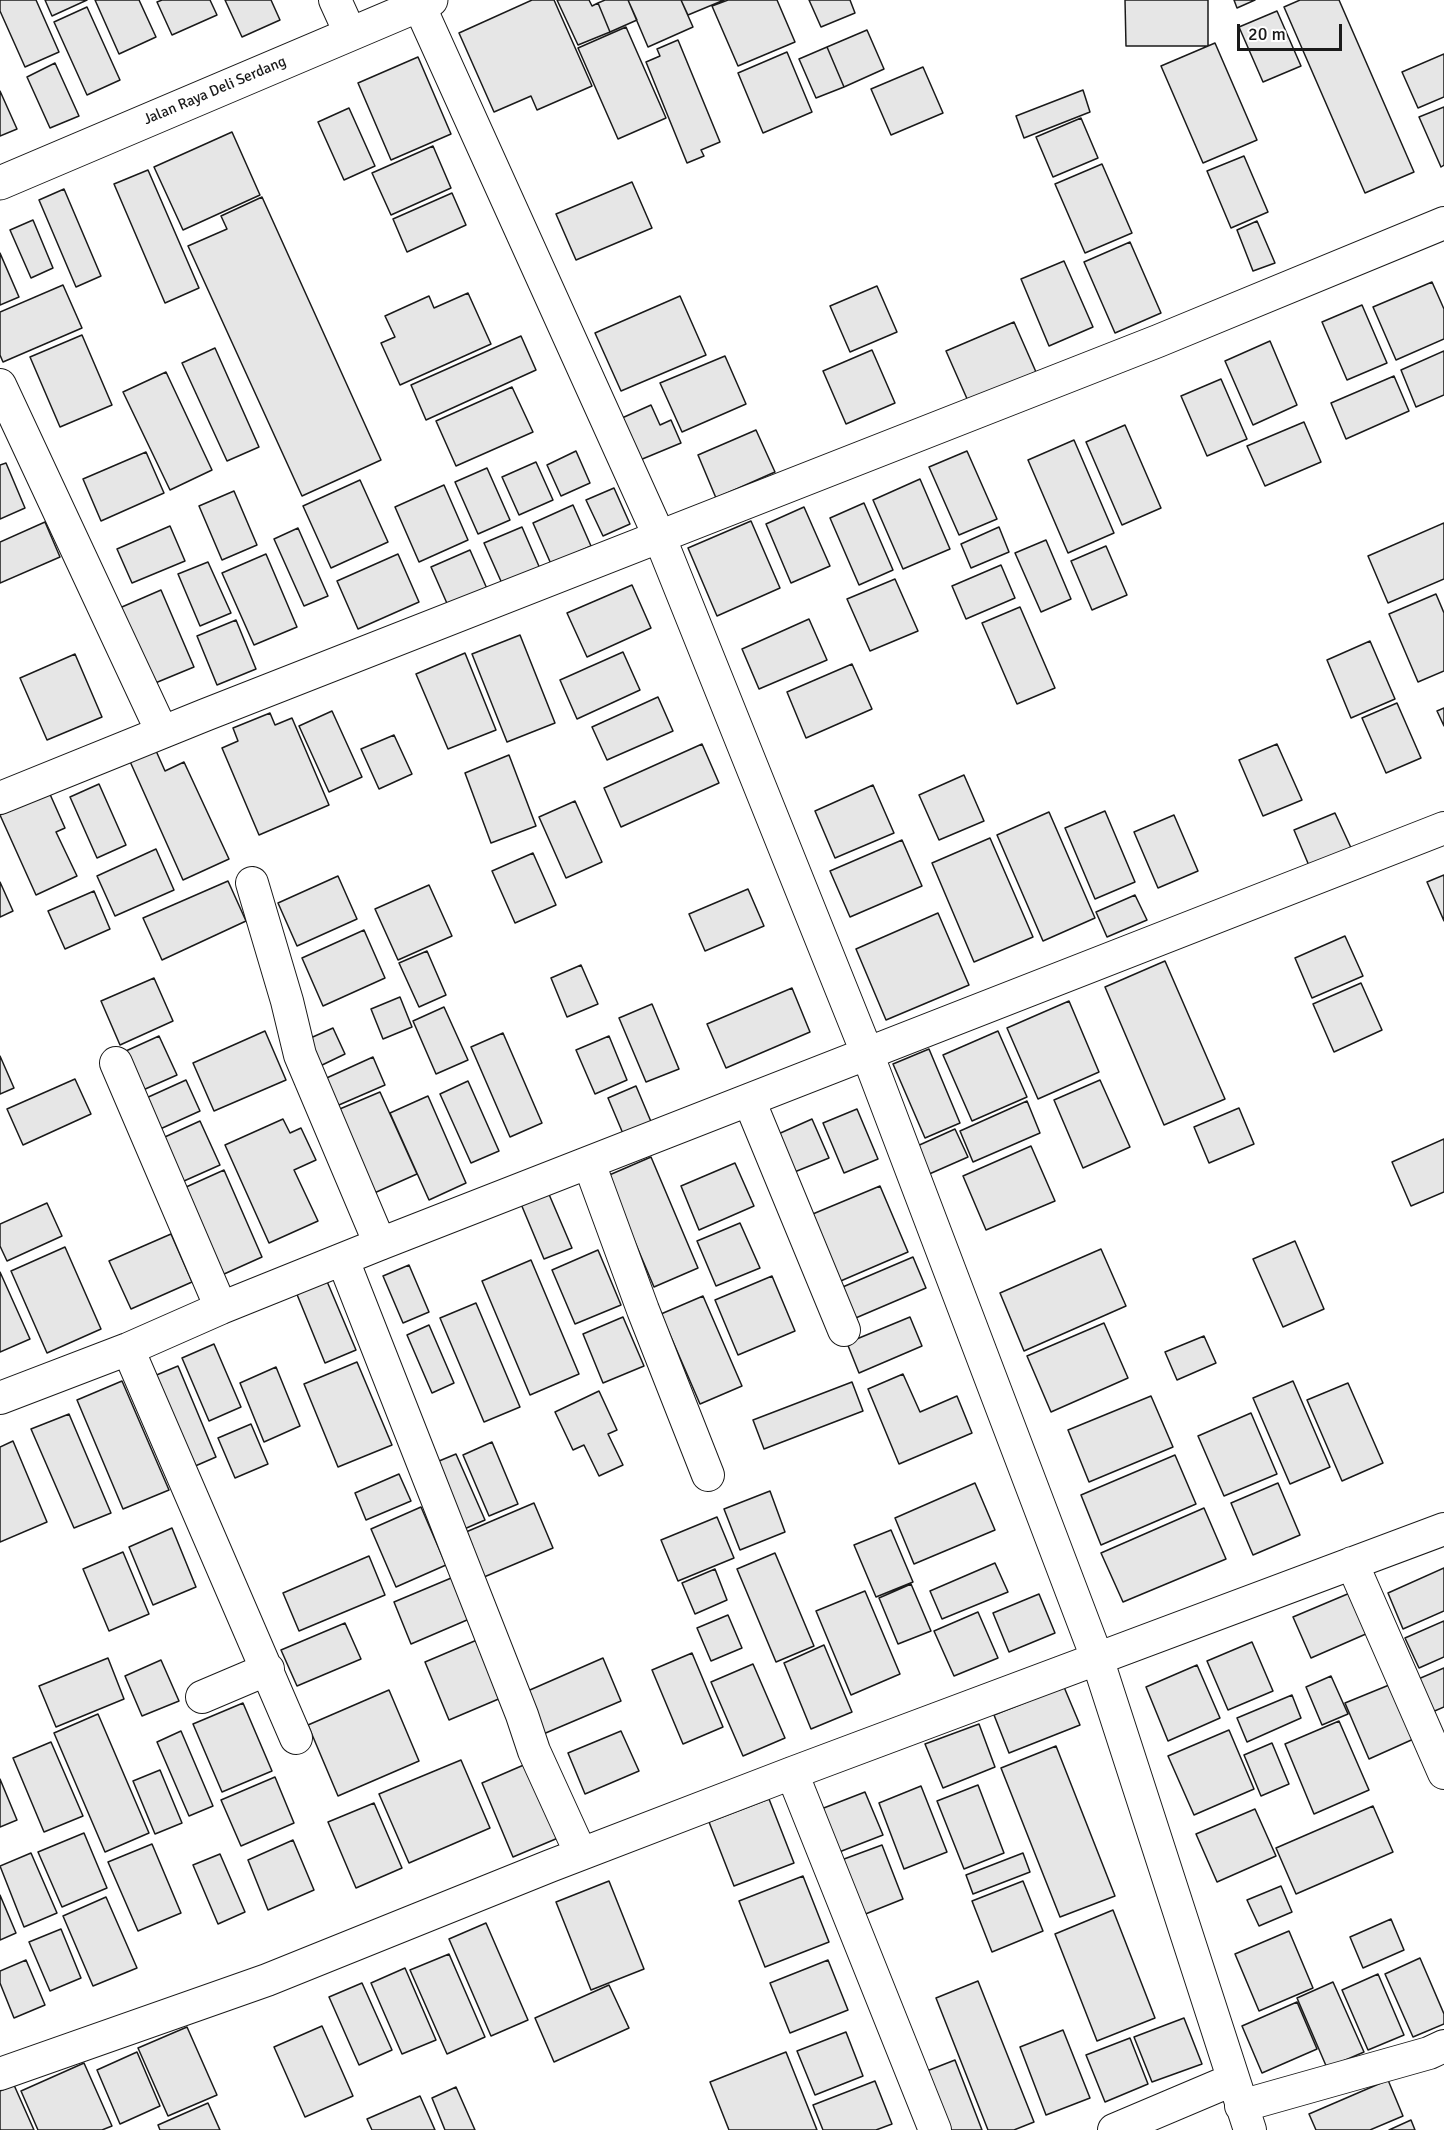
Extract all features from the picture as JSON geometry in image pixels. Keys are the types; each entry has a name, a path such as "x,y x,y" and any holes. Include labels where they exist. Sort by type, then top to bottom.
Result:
{"main road":[{"name":"Jalan Raya Deli Serdang","path":"0,183 425,2"}],"street":[{"path":"335,0 350,33"},
{"path":"425,2 660,538 867,1053 1097,1658 1241,2105"},
{"path":"0,798 162,732 1158,341 1444,223"},
{"path":"0,385 162,732"},
{"path":"0,1398 128,1349 220,1308 380,1244 1444,828"},
{"path":"252,883 287,1001 300,1055 380,1244"},
{"path":"116,1064 220,1308"},
{"path":"749,1100 844,1330"},
{"path":"589,1163 647,1321 708,1475"},
{"path":"343,1260 522,1715 534,1751 581,1854"},
{"path":"128,1349 296,1738"},
{"path":"0,2074 267,1980 581,1854 792,1773 1444,1529"},
{"path":"1352,1563 1444,1773"},
{"path":"202,1697 268,1669"},
{"path":"792,1773 935,2130"},
{"path":"1114,2130 1241,2105 1430,2053 1444,2046"}],"building":[{"path":"0,0 36,0 59,52 25,67 0,11"},
{"path":"45,0 87,0 52,16"},
{"path":"95,0 139,0 156,37 119,54"},
{"path":"162,0 210,0 217,15 172,35 157,2"},
{"path":"225,0 271,0 280,20 242,37"},
{"path":"532,0 554,0 592,86 537,110 531,96 494,112 459,33"},
{"path":"557,0 589,0 592,6 598,3 610,32 578,45"},
{"path":"605,0 628,0 637,20 610,32 598,3"},
{"path":"628,0 681,0 693,27 648,47"},
{"path":"681,0 724,0 688,15"},
{"path":"728,0 777,0 795,42 738,66 712,6"},
{"path":"809,0 850,0 855,13 821,27"},
{"path":"1125,0 1208,0 1208,46 1126,46"},
{"path":"1234,0 1255,0 1237,8"},
{"path":"1300,0 1339,0 1414,172 1365,193 1284,7"},
{"path":"87,7 120,80 87,95 54,22"},
{"path":"1277,11 1301,66 1263,82 1239,27"},
{"path":"626,27 666,118 618,139 578,48"},
{"path":"867,30 884,69 844,87 827,47"},
{"path":"678,40 720,142 701,150 704,156 687,163 646,62 660,56 657,49"},
{"path":"1215,43 1257,140 1203,163 1161,66"},
{"path":"827,47 844,87 816,98 799,59"},
{"path":"787,52 812,112 763,133 738,73"},
{"path":"1444,54 1444,97 1418,108 1402,72"},
{"path":"418,57 451,134 391,160 358,83"},
{"path":"55,63 79,116 50,128 27,77"},
{"path":"923,67 943,113 891,135 871,89"},
{"path":"1083,90 1090,112 1024,138 1016,116"},
{"path":"0,91 17,129 0,136"},
{"path":"1444,107 1444,165 1441,167 1419,117"},
{"path":"349,108 375,166 344,180 318,122"},
{"path":"1081,118 1098,158 1053,177 1036,137"},
{"path":"232,132 260,195 183,230 154,167"},
{"path":"433,146 451,188 391,215 372,173"},
{"path":"1244,156 1268,212 1231,228 1207,171"},
{"path":"1102,164 1132,233 1085,253 1055,184"},
{"path":"148,170 199,288 165,303 114,184"},
{"path":"632,182 652,228 576,260 556,214"},
{"path":"64,189 101,276 76,287 39,200"},
{"path":"452,193 466,225 407,252 393,219"},
{"path":"262,197 381,460 302,496 188,246 227,229 221,216"},
{"path":"33,220 53,268 31,278 10,230"},
{"path":"1257,221 1275,263 1253,271 1237,230"},
{"path":"1130,242 1161,313 1115,333 1084,262"},
{"path":"0,253 19,297 0,305"},
{"path":"1064,261 1093,327 1049,346 1021,279"},
{"path":"1432,282 1444,309 1444,339 1396,360 1373,307"},
{"path":"63,285 82,328 3,362 0,355 0,312"},
{"path":"877,286 897,332 850,352 830,306"},
{"path":"468,293 491,344 400,385 381,343 395,337 385,316 429,296 434,308"},
{"path":"680,296 706,355 621,391 595,333"},
{"path":"1362,305 1387,363 1347,380 1322,322"},
{"path":"1014,322 1036,372 968,401 946,351"},
{"path":"82,335 112,405 60,427 30,357"},
{"path":"521,336 536,370 426,420 411,385"},
{"path":"1270,341 1297,405 1253,425 1225,361"},
{"path":"215,348 259,447 227,461 182,363"},
{"path":"872,350 895,403 846,424 823,371"},
{"path":"1444,351 1444,395 1416,407 1401,370"},
{"path":"725,356 746,404 682,432 660,383"},
{"path":"166,372 212,470 170,490 123,392"},
{"path":"1394,376 1409,411 1346,439 1331,403"},
{"path":"1221,379 1247,439 1207,456 1181,396"},
{"path":"512,387 533,432 456,466 436,421"},
{"path":"651,405 660,425 671,420 681,443 640,460 622,418"},
{"path":"1304,422 1321,462 1265,486 1247,446"},
{"path":"1125,425 1161,508 1122,525 1086,442"},
{"path":"756,430 775,472 716,498 698,455"},
{"path":"1074,440 1114,533 1068,553 1028,460"},
{"path":"576,451 590,483 561,496 547,465"},
{"path":"967,451 997,519 959,535 929,467"},
{"path":"146,452 164,493 101,521 83,479"},
{"path":"536,462 553,500 519,515 502,477"},
{"path":"6,463 25,508 0,519 0,465"},
{"path":"487,468 510,520 478,534 455,482"},
{"path":"920,479 950,549 903,569 873,500"},
{"path":"360,480 388,542 331,568 303,506"},
{"path":"444,485 468,540 419,562 395,507"},
{"path":"614,488 630,524 603,536 586,500"},
{"path":"234,491 257,545 222,560 199,506"},
{"path":"864,503 893,570 859,585 830,518"},
{"path":"573,505 591,546 551,564 533,523"},
{"path":"804,507 830,566 791,583 766,524"},
{"path":"751,521 780,588 717,616 688,548"},
{"path":"45,522 60,557 0,583 0,542"},
{"path":"1444,523 1444,579 1388,603 1368,556"},
{"path":"170,526 185,561 132,583 117,549"},
{"path":"522,527 541,571 504,588 484,543"},
{"path":"999,527 1009,552 971,568 961,544"},
{"path":"298,528 328,596 304,606 274,539"},
{"path":"1046,540 1071,599 1041,612 1015,553"},
{"path":"1106,546 1127,595 1092,610 1071,561"},
{"path":"470,550 488,591 449,608 431,567"},
{"path":"266,554 297,627 254,645 222,573"},
{"path":"398,554 419,602 358,629 337,581"},
{"path":"208,562 231,613 200,626 178,574"},
{"path":"1001,565 1015,598 966,619 952,586"},
{"path":"895,579 918,631 870,651 847,599"},
{"path":"632,585 651,628 587,657 567,613"},
{"path":"161,590 194,667 148,686 115,610"},
{"path":"1436,594 1444,613 1444,671 1418,682 1389,614"},
{"path":"1020,607 1055,688 1017,704 982,623"},
{"path":"809,619 827,660 759,689 742,649"},
{"path":"236,620 256,669 217,685 197,636"},
{"path":"520,635 555,723 507,742 472,654"},
{"path":"1370,641 1395,699 1351,718 1327,660"},
{"path":"623,652 640,690 577,719 560,680"},
{"path":"465,653 496,730 448,749 416,674"},
{"path":"75,654 102,717 47,740 20,678"},
{"path":"852,664 872,709 806,738 787,692"},
{"path":"658,697 673,731 607,760 592,727"},
{"path":"1397,703 1421,758 1386,773 1362,718"},
{"path":"1444,708 1444,726 1437,711"},
{"path":"332,711 362,777 329,792 299,726"},
{"path":"270,713 275,725 292,718 329,805 259,835 222,748 238,741 233,728"},
{"path":"394,735 412,774 379,789 361,749"},
{"path":"153,744 165,771 184,762 229,859 183,880 128,757"},
{"path":"702,744 719,783 621,827 604,788"},
{"path":"1277,744 1302,800 1263,816 1239,760"},
{"path":"509,755 536,826 491,843 465,773"},
{"path":"964,775 984,821 939,840 919,795"},
{"path":"99,784 126,845 97,858 70,797"},
{"path":"873,785 894,833 835,858 815,811"},
{"path":"49,792 65,828 56,832 77,876 36,895 0,815"},
{"path":"575,801 602,862 566,878 539,817"},
{"path":"1105,811 1135,882 1095,899 1065,828"},
{"path":"1049,812 1095,918 1043,941 997,835"},
{"path":"1335,813 1352,850 1310,868 1294,830"},
{"path":"1174,815 1198,871 1158,888 1134,832"},
{"path":"990,838 1033,937 974,962 932,863"},
{"path":"902,840 922,886 850,917 830,871"},
{"path":"156,849 174,890 115,916 97,876"},
{"path":"533,853 556,905 515,923 492,871"},
{"path":"1444,875 1444,921 1427,882"},
{"path":"338,876 357,919 297,946 278,903"},
{"path":"228,881 246,921 162,960 143,918"},
{"path":"0,882 13,911 0,917"},
{"path":"429,885 452,936 398,960 375,909"},
{"path":"748,889 764,926 705,951 689,914"},
{"path":"94,891 110,929 65,949 48,911"},
{"path":"1135,895 1147,920 1107,937 1096,912"},
{"path":"938,913 969,985 886,1020 856,949"},
{"path":"364,930 385,978 323,1006 302,958"},
{"path":"1345,936 1363,976 1312,998 1295,958"},
{"path":"427,951 446,995 419,1007 399,963"},
{"path":"1165,961 1225,1099 1164,1125 1105,987"},
{"path":"581,965 598,1004 567,1017 551,978"},
{"path":"154,978 173,1021 120,1045 101,1001"},
{"path":"1361,983 1382,1030 1334,1052 1313,1004"},
{"path":"792,988 810,1032 726,1068 707,1024"},
{"path":"400,997 412,1027 383,1039 371,1009"},
{"path":"1069,1001 1099,1072 1038,1099 1007,1028"},
{"path":"652,1004 679,1069 646,1082 619,1018"},
{"path":"444,1007 468,1060 436,1074 413,1021"},
{"path":"333,1028 345,1054 318,1067 306,1040"},
{"path":"265,1031 286,1080 214,1111 193,1063"},
{"path":"998,1031 1027,1097 972,1121 943,1055"},
{"path":"503,1033 542,1123 510,1137 471,1047"},
{"path":"159,1036 177,1075 134,1094 117,1055"},
{"path":"609,1036 627,1080 595,1094 576,1050"},
{"path":"929,1049 960,1123 925,1138 893,1064"},
{"path":"0,1056 14,1088 0,1094"},
{"path":"373,1057 385,1085 332,1108 320,1081"},
{"path":"75,1079 91,1114 23,1145 7,1109"},
{"path":"186,1080 200,1111 158,1130 144,1099"},
{"path":"1100,1080 1130,1147 1083,1168 1054,1100"},
{"path":"468,1081 499,1151 471,1163 440,1094"},
{"path":"636,1086 652,1124 624,1136 608,1098"},
{"path":"380,1092 417,1174 372,1194 335,1111"},
{"path":"428,1096 466,1183 429,1200 390,1113"},
{"path":"1027,1101 1040,1133 973,1162 960,1131"},
{"path":"1239,1108 1254,1144 1209,1163 1194,1127"},
{"path":"857,1109 878,1159 844,1173 823,1123"},
{"path":"283,1119 290,1133 301,1128 316,1160 294,1170 318,1221 269,1243 225,1145"},
{"path":"812,1119 829,1158 792,1173 776,1135"},
{"path":"200,1121 220,1165 175,1185 156,1141"},
{"path":"955,1129 968,1157 927,1175 915,1147"},
{"path":"1444,1139 1444,1192 1411,1206 1392,1162"},
{"path":"1031,1146 1055,1201 986,1230 963,1176"},
{"path":"651,1157 698,1268 654,1287 607,1176"},
{"path":"735,1163 754,1206 699,1230 681,1186"},
{"path":"224,1170 262,1257 213,1279 175,1192"},
{"path":"880,1186 908,1252 836,1283 808,1216"},
{"path":"548,1192 572,1248 544,1259 521,1204"},
{"path":"47,1203 62,1236 7,1261 0,1246 0,1224"},
{"path":"740,1223 760,1268 716,1286 697,1241"},
{"path":"171,1234 192,1282 131,1309 109,1261"},
{"path":"1295,1241 1324,1309 1283,1327 1253,1259"},
{"path":"65,1247 101,1329 47,1353 11,1271"},
{"path":"1101,1249 1126,1306 1024,1351 1000,1293"},
{"path":"598,1250 621,1305 575,1324 552,1270"},
{"path":"913,1257 926,1288 851,1320 838,1289"},
{"path":"531,1260 579,1374 530,1395 482,1281"},
{"path":"409,1265 429,1312 403,1323 383,1276"},
{"path":"0,1272 30,1339 0,1352"},
{"path":"772,1276 795,1331 738,1355 715,1300"},
{"path":"326,1279 356,1350 325,1363 296,1292"},
{"path":"703,1296 742,1386 700,1404 661,1314"},
{"path":"476,1303 520,1407 484,1422 440,1318"},
{"path":"623,1317 644,1366 603,1383 583,1334"},
{"path":"910,1317 922,1346 859,1373 847,1343"},
{"path":"1104,1323 1128,1378 1051,1412 1027,1356"},
{"path":"429,1325 454,1383 432,1393 407,1335"},
{"path":"1204,1336 1216,1363 1177,1380 1165,1352"},
{"path":"214,1344 241,1407 209,1421 182,1358"},
{"path":"357,1362 392,1445 338,1467 304,1384"},
{"path":"178,1366 216,1457 186,1470 147,1379"},
{"path":"276,1367 300,1426 264,1442 240,1383"},
{"path":"903,1374 920,1412 957,1396 972,1433 899,1464 868,1389"},
{"path":"122,1381 169,1490 123,1509 77,1400"},
{"path":"1293,1381 1330,1467 1290,1484 1253,1398"},
{"path":"852,1382 863,1411 764,1449 753,1420"},
{"path":"1348,1383 1383,1463 1342,1481 1307,1400"},
{"path":"599,1391 617,1430 608,1434 623,1465 599,1476 584,1445 573,1450 555,1412"},
{"path":"1151,1396 1173,1447 1089,1482 1068,1430"},
{"path":"1251,1413 1277,1474 1224,1496 1198,1436"},
{"path":"69,1414 111,1513 74,1528 31,1429"},
{"path":"251,1424 268,1464 235,1478 218,1438"},
{"path":"13,1441 47,1522 0,1542 0,1447"},
{"path":"492,1442 518,1504 489,1516 463,1455"},
{"path":"456,1454 485,1520 455,1533 427,1466"},
{"path":"1175,1455 1196,1504 1101,1545 1081,1495"},
{"path":"399,1474 411,1501 366,1520 355,1493"},
{"path":"975,1483 995,1530 914,1564 895,1518"},
{"path":"1278,1483 1300,1535 1253,1555 1231,1503"},
{"path":"770,1491 785,1532 740,1550 724,1509"},
{"path":"534,1503 553,1548 484,1577 466,1532"},
{"path":"421,1507 446,1565 396,1587 371,1529"},
{"path":"1204,1508 1226,1559 1123,1602 1101,1553"},
{"path":"717,1517 734,1558 678,1581 661,1540"},
{"path":"172,1528 196,1587 153,1605 129,1547"},
{"path":"891,1530 913,1582 876,1597 854,1545"},
{"path":"123,1552 149,1614 109,1631 83,1569"},
{"path":"775,1553 814,1646 776,1662 737,1569"},
{"path":"369,1556 385,1595 299,1631 283,1593"},
{"path":"995,1563 1008,1592 942,1619 930,1591"},
{"path":"1444,1568 1444,1611 1403,1629 1388,1593"},
{"path":"715,1569 727,1600 695,1614 682,1583"},
{"path":"456,1576 474,1617 411,1644 394,1602"},
{"path":"911,1584 931,1631 898,1644 879,1598"},
{"path":"1357,1590 1375,1630 1311,1658 1293,1617"},
{"path":"865,1591 900,1674 851,1695 816,1611"},
{"path":"1039,1594 1055,1633 1009,1652 993,1613"},
{"path":"978,1612 998,1658 954,1676 934,1631"},
{"path":"728,1615 742,1648 711,1661 697,1628"},
{"path":"1444,1621 1444,1657 1419,1668 1405,1638"},
{"path":"345,1623 361,1659 297,1686 281,1650"},
{"path":"484,1637 508,1695 449,1720 425,1662"},
{"path":"1252,1642 1273,1691 1228,1710 1207,1661"},
{"path":"824,1645 852,1712 811,1729 784,1663"},
{"path":"692,1653 723,1727 683,1744 652,1670"},
{"path":"108,1658 124,1699 56,1727 39,1686"},
{"path":"603,1658 621,1701 541,1735 523,1693"},
{"path":"161,1660 179,1701 142,1716 125,1676"},
{"path":"753,1664 785,1738 743,1756 711,1682"},
{"path":"1197,1665 1220,1718 1168,1741 1146,1687"},
{"path":"1444,1668 1444,1707 1430,1713 1416,1680"},
{"path":"1331,1676 1348,1714 1322,1725 1306,1687"},
{"path":"1394,1683 1418,1737 1369,1759 1345,1703"},
{"path":"1064,1687 1080,1725 1009,1753 994,1715"},
{"path":"389,1690 419,1761 338,1796 308,1725"},
{"path":"1292,1695 1301,1718 1247,1742 1237,1718"},
{"path":"243,1703 272,1771 222,1792 193,1724"},
{"path":"98,1714 149,1833 105,1852 54,1733"},
{"path":"1339,1721 1369,1790 1314,1814 1285,1744"},
{"path":"979,1724 995,1767 943,1788 925,1744"},
{"path":"1229,1730 1254,1789 1194,1815 1168,1756"},
{"path":"181,1731 213,1806 189,1816 157,1742"},
{"path":"621,1731 639,1771 585,1794 568,1753"},
{"path":"51,1742 83,1816 44,1832 13,1758"},
{"path":"1272,1743 1289,1784 1261,1796 1244,1755"},
{"path":"1056,1746 1115,1896 1060,1917 1001,1768"},
{"path":"461,1760 490,1828 409,1863 379,1794"},
{"path":"526,1764 558,1838 513,1857 482,1783"},
{"path":"160,1770 182,1823 155,1834 133,1781"},
{"path":"275,1777 294,1823 241,1846 221,1800"},
{"path":"0,1779 17,1820 0,1827"},
{"path":"978,1785 1004,1853 964,1869 937,1801"},
{"path":"921,1786 947,1852 904,1869 879,1803"},
{"path":"865,1792 883,1835 834,1854 816,1811"},
{"path":"769,1799 794,1863 734,1886 709,1822"},
{"path":"374,1803 402,1868 356,1888 328,1822"},
{"path":"1373,1806 1393,1852 1296,1894 1276,1848"},
{"path":"1255,1809 1276,1856 1217,1882 1196,1834"},
{"path":"84,1833 107,1888 62,1907 38,1852"},
{"path":"293,1840 314,1890 268,1910 248,1860"},
{"path":"152,1844 181,1913 138,1931 108,1862"},
{"path":"882,1845 903,1899 858,1917 836,1862"},
{"path":"31,1853 57,1913 24,1927 0,1866"},
{"path":"1023,1853 1030,1872 973,1894 966,1875"},
{"path":"220,1854 245,1912 218,1924 193,1865"},
{"path":"803,1876 829,1942 765,1967 739,1901"},
{"path":"609,1881 644,1969 591,1990 556,1902"},
{"path":"1023,1881 1043,1931 992,1952 972,1901"},
{"path":"1281,1886 1292,1912 1259,1926 1247,1900"},
{"path":"0,1895 16,1933 0,1940"},
{"path":"106,1897 137,1968 93,1986 63,1916"},
{"path":"1113,1910 1155,2018 1097,2041 1055,1934"},
{"path":"1391,1919 1404,1950 1363,1968 1350,1937"},
{"path":"486,1923 528,2020 491,2036 449,1939"},
{"path":"61,1929 81,1978 50,1991 29,1942"},
{"path":"1289,1931 1313,1988 1259,2011 1235,1954"},
{"path":"449,1954 485,2037 447,2054 410,1970"},
{"path":"1420,1958 1444,2014 1444,2024 1413,2037 1385,1974"},
{"path":"26,1960 45,2005 14,2018 0,1983 0,1971"},
{"path":"828,1960 848,2010 790,2033 770,1983"},
{"path":"405,1968 436,2040 402,2054 371,1983"},
{"path":"1378,1974 1404,2035 1368,2050 1342,1990"},
{"path":"978,1981 1034,2122 1014,2130 988,2130 936,1998"},
{"path":"1333,1982 1364,2052 1327,2068 1297,1998"},
{"path":"362,1983 392,2050 359,2065 329,1997"},
{"path":"609,1985 629,2028 554,2062 535,2018"},
{"path":"1297,2002 1317,2049 1262,2073 1242,2026"},
{"path":"1184,2018 1202,2064 1152,2082 1134,2037"},
{"path":"322,2026 353,2096 305,2117 274,2047"},
{"path":"187,2027 217,2095 168,2116 138,2048"},
{"path":"1063,2030 1090,2098 1046,2115 1020,2047"},
{"path":"846,2032 863,2076 815,2095 797,2051"},
{"path":"1130,2038 1148,2084 1105,2102 1086,2055"},
{"path":"137,2052 160,2106 120,2124 97,2070"},
{"path":"786,2052 817,2130 729,2130 710,2082"},
{"path":"955,2060 982,2130 936,2130 914,2076"},
{"path":"84,2063 112,2126 102,2130 38,2130 21,2091"},
{"path":"1388,2080 1403,2116 1370,2130 1316,2130 1309,2114"},
{"path":"875,2081 892,2124 876,2130 823,2130 813,2105"},
{"path":"14,2085 34,2130 0,2130 0,2091"},
{"path":"456,2087 475,2130 445,2130 432,2098"},
{"path":"420,2096 435,2130 372,2130 367,2119"},
{"path":"208,2103 220,2130 160,2130 158,2125"},
{"path":"1411,2120 1415,2130 1389,2130"}]}
